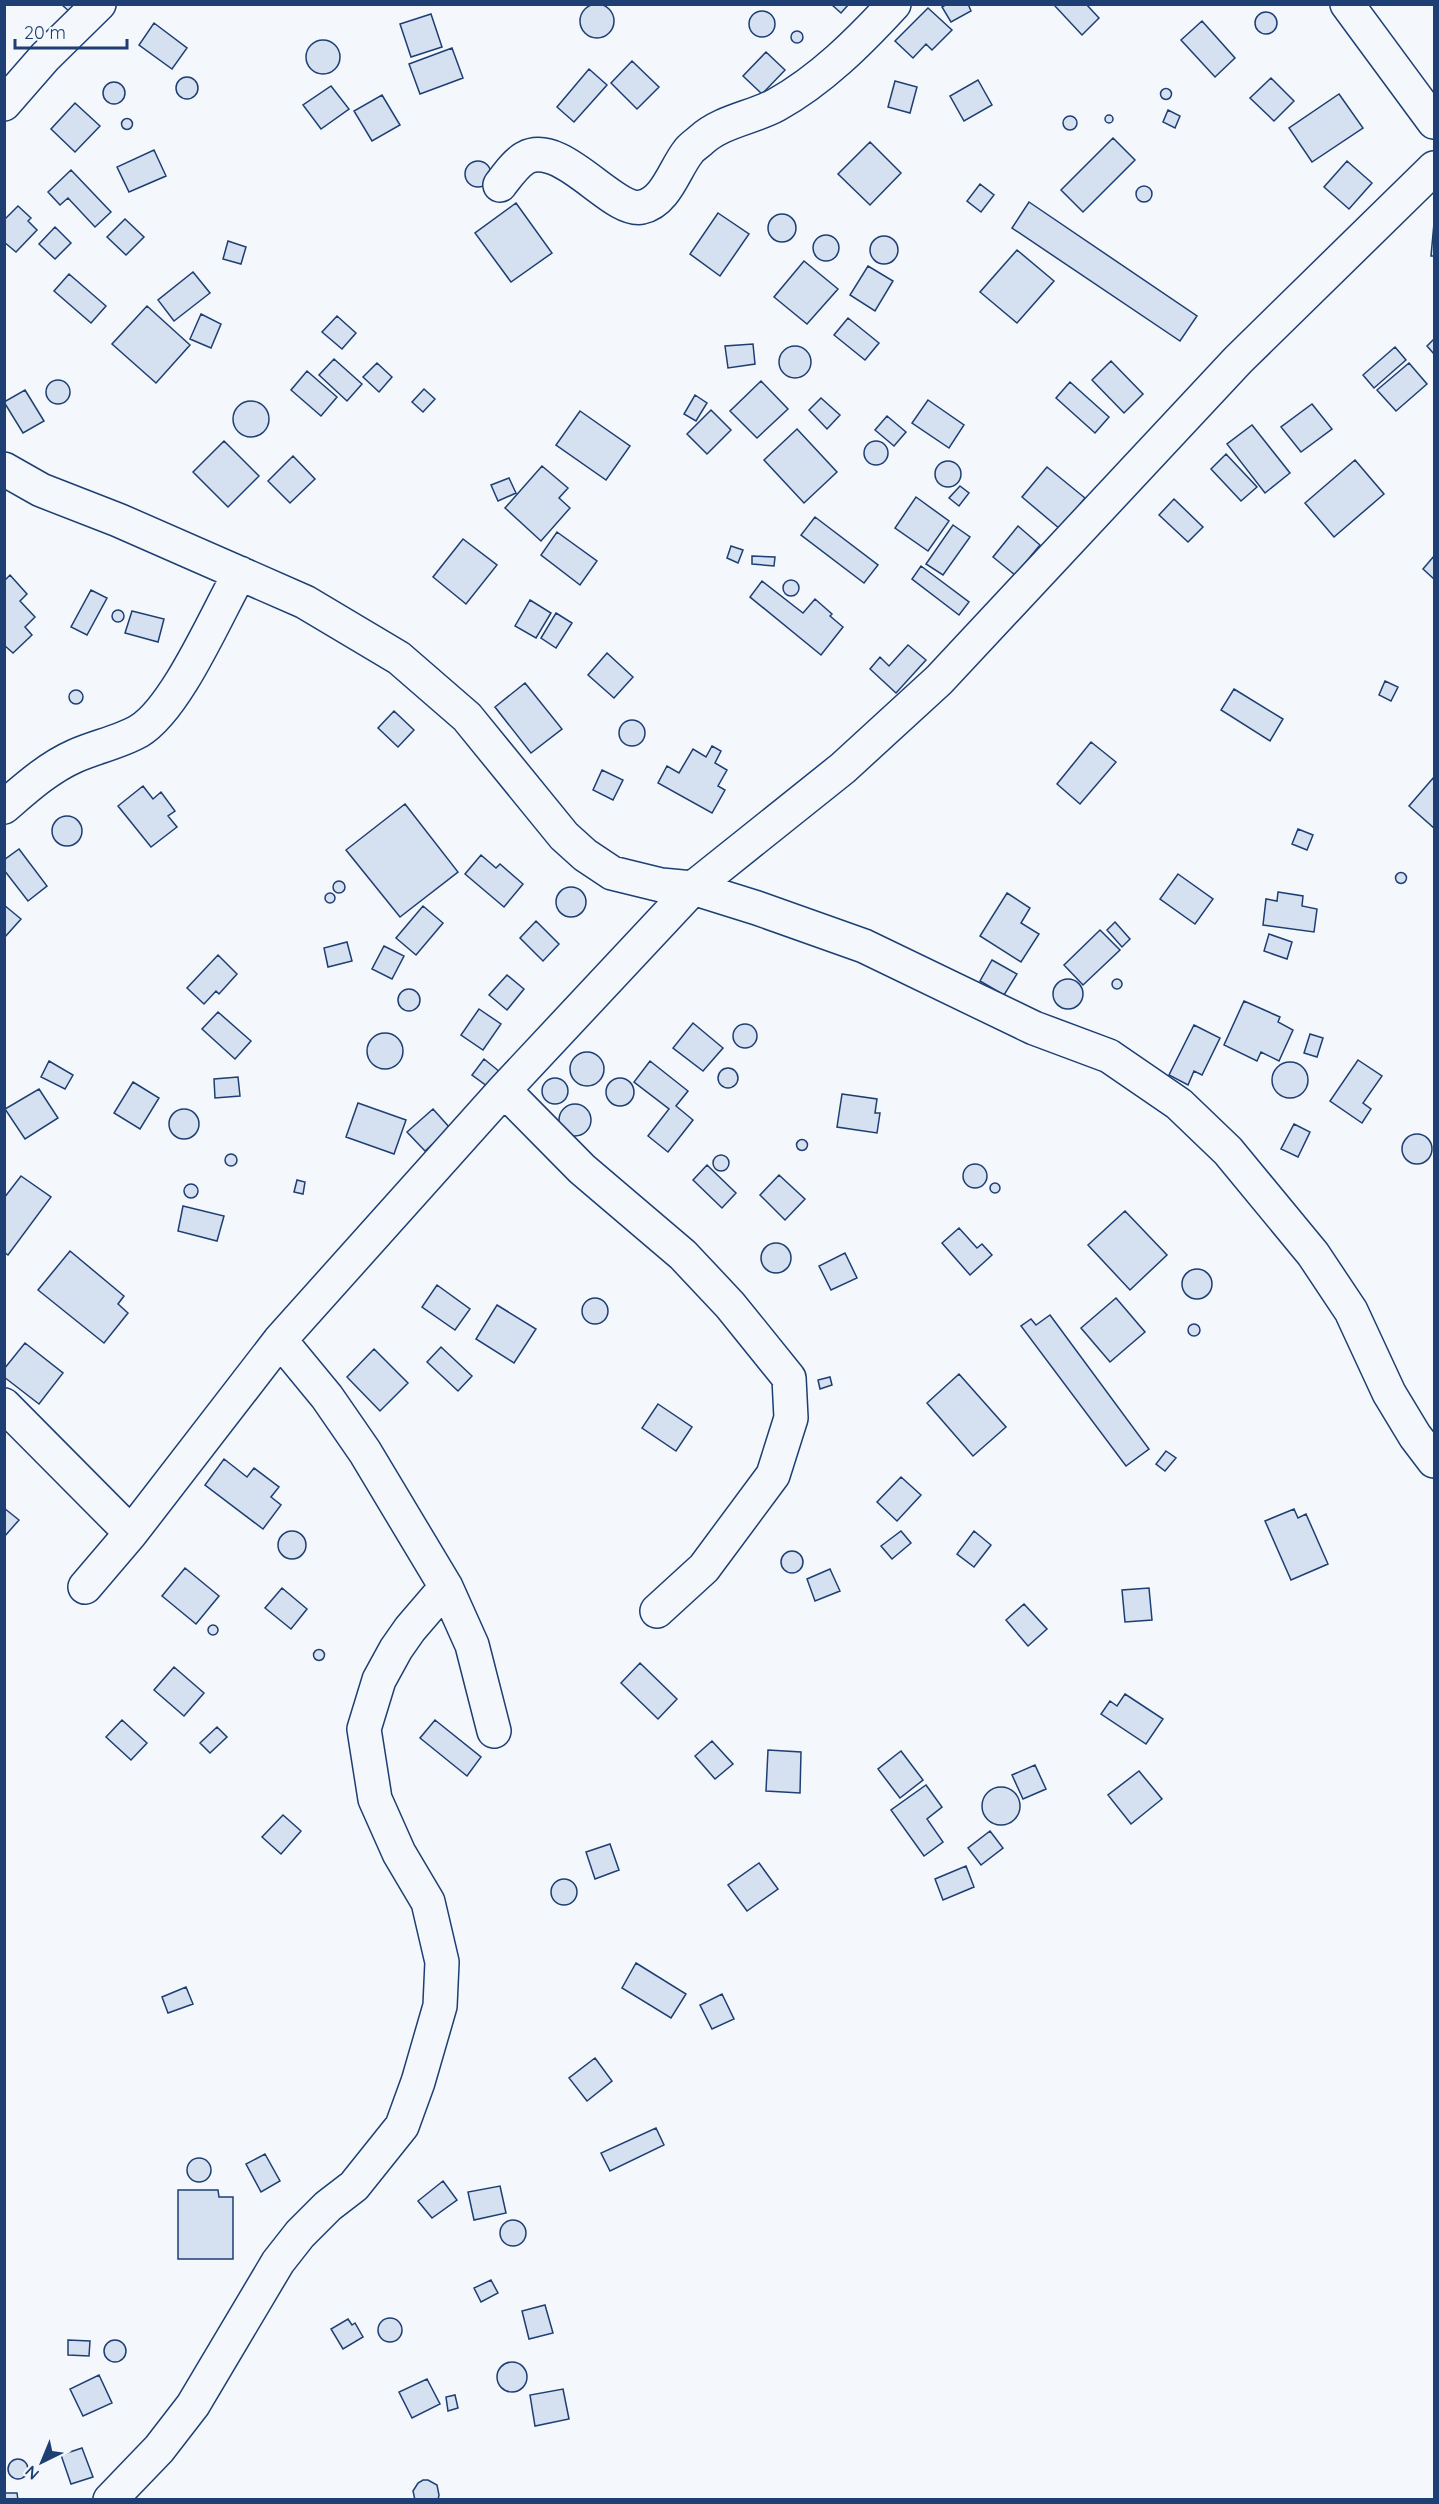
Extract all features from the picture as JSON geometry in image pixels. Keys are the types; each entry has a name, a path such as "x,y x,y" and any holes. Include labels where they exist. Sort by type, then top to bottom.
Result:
{"street":[{"path":"4,104 45,57 99,4"},
{"path":"500,185 517,164 526,158 538,155 570,165 622,204 641,208 652,203 664,190 688,151 706,136 720,127 776,105 856,46 894,4"},
{"path":"1347,4 1434,122"},
{"path":"85,1587 131,1533 280,1340 504,1090 693,888 843,768 939,680 1238,360 1434,168"},
{"path":"4,469 41,490 118,520 306,602 399,658 434,686 466,717 564,836 585,855 612,873 662,885 693,888 864,946 1034,1028 1109,1056 1179,1104 1228,1150 1313,1254 1352,1311 1389,1393 1415,1436 1434,1461"},
{"path":"4,807 50,769 73,757 140,731 162,709 203,643 240,573"},
{"path":"504,1090 582,1169 683,1255 730,1305 789,1378 791,1418 773,1475 704,1568 657,1611"},
{"path":"280,1340 327,1397 365,1452 446,1587 472,1645 494,1731"},
{"path":"4,1405 131,1533"},
{"path":"110,2499 159,2449 193,2404 278,2262 300,2234 354,2186 402,2126 418,2082 440,2006 442,1962 428,1902 399,1853 375,1799 364,1729 379,1680 396,1648 446,1587"}],"building":[{"path":"61,4 78,4 71,13"},
{"path":"597,4 609,9 614,21 609,33 597,38 585,33 580,21 585,9"},
{"path":"831,4 849,4 841,13"},
{"path":"947,4 968,4 971,11 951,22 942,7"},
{"path":"1057,4 1086,4 1099,18 1082,35 1055,6"},
{"path":"928,8 952,30 932,50 926,44 913,58 895,41"},
{"path":"762,11 771,15 775,24 771,33 762,37 753,33 749,24 753,15"},
{"path":"1266,12 1276,19 1277,23 1270,33 1266,34 1256,27 1255,23 1262,13"},
{"path":"431,14 442,47 411,57 400,24"},
{"path":"1202,21 1235,58 1215,77 1181,40"},
{"path":"154,23 187,48 172,69 139,45"},
{"path":"799,31 802,32 802,42 795,43 792,42 791,35 792,32"},
{"path":"323,40 335,45 340,57 335,69 323,74 311,69 306,57 311,45"},
{"path":"452,48 463,78 420,94 409,64"},
{"path":"766,52 785,70 762,94 743,76"},
{"path":"632,61 659,87 637,109 611,83"},
{"path":"589,69 607,85 574,122 557,107"},
{"path":"187,77 195,80 198,88 195,96 187,99 179,96 176,88 179,80"},
{"path":"1271,78 1294,101 1274,121 1250,98"},
{"path":"978,80 992,105 964,121 950,96"},
{"path":"895,81 917,87 910,113 888,107"},
{"path":"114,82 122,85 125,93 122,101 114,104 106,101 103,93 106,85"},
{"path":"331,86 349,109 321,129 303,105"},
{"path":"1166,89 1170,90 1170,98 1166,99 1162,98 1161,94 1162,90"},
{"path":"1339,94 1363,128 1312,162 1289,128"},
{"path":"382,95 400,125 372,141 354,111"},
{"path":"75,103 100,126 75,152 51,129"},
{"path":"1168,110 1180,116 1175,128 1163,122"},
{"path":"1109,115 1113,119 1109,123 1105,119"},
{"path":"1070,116 1075,118 1077,123 1075,128 1070,130 1065,128 1063,123 1065,118"},
{"path":"127,119 131,120 131,128 127,129 123,128 122,124 123,120"},
{"path":"1113,138 1135,160 1083,212 1061,190"},
{"path":"870,142 901,173 870,205 838,174"},
{"path":"154,150 166,176 129,192 117,167"},
{"path":"478,161 487,165 491,174 487,183 478,187 469,183 465,174 469,165"},
{"path":"1347,161 1372,183 1349,209 1324,187"},
{"path":"71,170 111,212 95,227 68,198 60,205 48,192"},
{"path":"980,184 994,195 981,212 967,201"},
{"path":"1141,186 1147,186 1152,194 1150,200 1141,202 1136,197 1136,191"},
{"path":"1029,202 1197,316 1180,341 1012,228"},
{"path":"516,203 552,253 511,282 475,233"},
{"path":"18,206 31,218 28,221 37,230 16,252 4,242 4,220"},
{"path":"718,213 749,234 720,276 690,254"},
{"path":"782,214 792,218 796,228 792,238 782,242 772,238 768,228 772,218"},
{"path":"125,219 144,237 126,255 107,237"},
{"path":"1434,223 1434,256 1431,256"},
{"path":"55,227 71,243 55,259 39,244"},
{"path":"826,235 835,239 839,248 835,257 826,261 817,257 813,248 817,239"},
{"path":"884,236 894,240 898,250 894,260 884,264 874,260 870,250 874,240"},
{"path":"228,241 246,247 241,264 223,259"},
{"path":"1017,250 1054,281 1017,323 980,292"},
{"path":"804,261 838,289 807,324 774,297"},
{"path":"868,266 893,281 875,311 850,295"},
{"path":"193,272 210,293 174,321 158,300"},
{"path":"69,274 106,306 91,323 54,291"},
{"path":"147,306 190,345 156,383 112,344"},
{"path":"201,314 221,324 211,348 190,339"},
{"path":"337,316 356,333 342,349 322,332"},
{"path":"848,318 879,343 865,360 834,335"},
{"path":"1434,339 1434,354 1427,346"},
{"path":"753,344 755,364 728,368 725,346"},
{"path":"795,346 806,351 811,362 806,373 795,378 784,373 779,362 784,351"},
{"path":"1395,347 1406,360 1374,388 1363,375"},
{"path":"334,359 362,384 347,401 319,375"},
{"path":"1111,361 1143,394 1124,413 1092,380"},
{"path":"377,363 392,377 379,392 363,377"},
{"path":"1409,363 1427,384 1396,411 1377,390"},
{"path":"307,371 337,397 321,416 291,390"},
{"path":"58,380 66,384 70,392 66,400 58,404 50,400 46,392 50,384"},
{"path":"761,381 788,409 757,438 730,411"},
{"path":"1070,382 1109,417 1095,433 1056,398"},
{"path":"424,389 435,399 423,412 412,402"},
{"path":"25,390 44,421 23,433 4,402"},
{"path":"695,395 707,403 696,421 684,414"},
{"path":"821,398 840,415 827,429 809,410"},
{"path":"928,400 964,425 949,448 912,423"},
{"path":"251,401 264,406 269,419 264,432 251,437 238,432 233,419 238,406"},
{"path":"1312,404 1332,429 1301,452 1281,427"},
{"path":"711,410 731,430 707,454 687,434"},
{"path":"580,411 630,446 606,480 556,445"},
{"path":"887,416 906,432 894,446 875,430"},
{"path":"1252,425 1290,473 1265,493 1227,444"},
{"path":"797,429 837,472 804,503 764,460"},
{"path":"224,441 259,476 228,507 193,472"},
{"path":"876,441 885,444 888,453 885,462 876,465 867,462 864,453 867,444"},
{"path":"1226,454 1257,487 1241,501 1211,469"},
{"path":"293,456 315,479 290,503 268,481"},
{"path":"1355,460 1384,494 1334,537 1305,503"},
{"path":"948,461 957,465 961,474 957,483 948,487 939,483 935,474 939,465"},
{"path":"542,466 568,488 559,498 570,508 541,541 505,508"},
{"path":"1047,467 1085,498 1060,529 1022,497"},
{"path":"509,478 516,493 498,501 491,485"},
{"path":"960,486 969,493 959,506 949,498"},
{"path":"916,497 949,521 928,551 895,528"},
{"path":"1174,499 1203,527 1188,542 1159,515"},
{"path":"815,517 878,565 864,583 801,535"},
{"path":"953,525 970,537 943,575 926,564"},
{"path":"1018,526 1040,545 1015,575 993,557"},
{"path":"557,532 597,561 580,585 541,555"},
{"path":"463,539 497,565 466,604 433,577"},
{"path":"731,546 743,550 738,563 727,558"},
{"path":"752,556 775,557 774,566 752,564"},
{"path":"1434,556 1434,579 1423,569"},
{"path":"921,566 969,602 959,615 912,579"},
{"path":"10,575 27,594 20,601 35,617 25,627 32,635 13,653 4,645 4,581"},
{"path":"791,580 797,582 799,588 797,594 791,596 785,594 783,588 785,582"},
{"path":"762,581 803,613 815,599 843,627 821,655 750,597"},
{"path":"91,590 107,598 87,635 71,627"},
{"path":"530,600 551,613 536,638 515,626"},
{"path":"120,610 124,616 120,622 116,622 112,614"},
{"path":"132,611 164,619 158,642 125,633"},
{"path":"556,613 572,623 556,648 541,638"},
{"path":"908,645 926,660 896,693 870,669 880,657 889,666"},
{"path":"607,653 633,677 614,698 588,675"},
{"path":"1385,681 1398,687 1391,701 1379,695"},
{"path":"525,683 562,729 531,753 495,707"},
{"path":"1234,689 1283,719 1270,741 1221,710"},
{"path":"73,690 79,690 83,697 79,704 73,704 69,700 69,694"},
{"path":"394,711 414,730 398,747 378,728"},
{"path":"632,720 641,724 645,733 641,742 632,746 623,742 619,733 623,724"},
{"path":"1091,742 1116,762 1080,804 1057,784"},
{"path":"712,746 721,751 715,763 727,770 718,786 725,790 712,813 658,783 667,766 679,773 693,749 706,757"},
{"path":"602,770 623,780 613,800 593,790"},
{"path":"1434,777 1434,828 1409,806"},
{"path":"143,786 153,799 161,792 175,811 168,816 177,827 151,847 118,806"},
{"path":"405,804 458,872 400,917 346,850"},
{"path":"67,816 73,817 81,825 81,837 73,845 67,846 61,845 53,837 52,831 53,825 61,817"},
{"path":"1298,829 1313,835 1307,850 1292,844"},
{"path":"19,849 47,886 28,901 4,870 4,860"},
{"path":"481,855 496,868 500,864 523,884 504,907 465,874"},
{"path":"1401,873 1405,874 1405,882 1401,883 1397,882 1396,878 1397,874"},
{"path":"1178,874 1213,899 1195,924 1160,899"},
{"path":"341,881 345,887 341,893 337,893 333,885"},
{"path":"571,887 581,892 586,902 581,912 571,917 561,912 556,902 561,892"},
{"path":"1278,892 1303,896 1302,906 1317,909 1314,932 1263,925 1266,899 1277,901"},
{"path":"330,893 334,894 334,902 330,903 326,902 325,898 326,894"},
{"path":"1007,893 1030,908 1021,923 1039,934 1021,962 980,936"},
{"path":"4,905 21,919 4,938"},
{"path":"423,906 443,923 416,955 396,938"},
{"path":"536,921 559,944 543,961 520,938"},
{"path":"1115,922 1130,939 1122,947 1107,930"},
{"path":"1100,930 1120,950 1083,985 1064,965"},
{"path":"1269,934 1292,942 1287,959 1264,951"},
{"path":"347,942 352,961 328,967 324,948"},
{"path":"384,946 404,956 392,979 372,969"},
{"path":"218,955 237,974 219,994 216,991 204,1004 187,988"},
{"path":"992,960 1017,974 1004,995 980,981"},
{"path":"507,975 524,989 507,1010 489,995"},
{"path":"1068,979 1079,983 1083,994 1079,1005 1068,1009 1057,1005 1053,994 1057,983"},
{"path":"1117,979 1121,980 1121,988 1117,989 1113,988 1112,984 1113,980"},
{"path":"409,989 417,992 420,1000 417,1008 409,1011 401,1008 398,1000 401,992"},
{"path":"1244,1001 1280,1017 1278,1022 1293,1030 1279,1061 1261,1052 1257,1061 1224,1045"},
{"path":"479,1009 501,1024 483,1050 461,1035"},
{"path":"218,1012 251,1041 235,1059 202,1029"},
{"path":"693,1023 723,1048 703,1071 673,1048"},
{"path":"745,1024 753,1028 757,1036 753,1044 745,1048 737,1044 733,1036 737,1028"},
{"path":"1194,1025 1220,1038 1202,1075 1194,1071 1188,1085 1169,1075"},
{"path":"385,1033 398,1038 403,1051 398,1064 385,1069 372,1064 367,1051 372,1038"},
{"path":"1310,1034 1323,1038 1317,1057 1304,1053"},
{"path":"587,1052 599,1057 604,1069 599,1081 587,1086 575,1081 570,1069 575,1057"},
{"path":"484,1059 500,1072 487,1086 472,1075"},
{"path":"1358,1060 1382,1076 1363,1103 1371,1109 1362,1123 1330,1101"},
{"path":"49,1061 73,1075 65,1089 41,1077"},
{"path":"650,1061 688,1091 676,1106 693,1120 668,1152 648,1136 669,1109 634,1082"},
{"path":"1290,1062 1302,1068 1308,1080 1302,1092 1290,1098 1278,1092 1272,1080 1278,1068"},
{"path":"724,1068 732,1068 738,1074 738,1082 732,1088 724,1088 718,1082 718,1074"},
{"path":"238,1077 240,1096 215,1098 214,1079"},
{"path":"555,1078 564,1082 568,1091 564,1100 555,1104 546,1100 542,1091 546,1082"},
{"path":"620,1078 630,1082 634,1092 630,1102 620,1106 610,1102 606,1092 610,1082"},
{"path":"133,1082 159,1098 140,1129 114,1113"},
{"path":"39,1089 58,1118 25,1139 5,1109"},
{"path":"842,1094 877,1099 875,1113 880,1113 877,1133 837,1127"},
{"path":"358,1103 406,1120 394,1154 346,1137"},
{"path":"575,1104 586,1109 591,1120 586,1131 575,1136 564,1131 559,1120 564,1109"},
{"path":"184,1109 195,1113 199,1124 195,1135 184,1139 173,1135 169,1124 173,1113"},
{"path":"433,1109 450,1128 425,1151 407,1132"},
{"path":"1294,1124 1310,1132 1298,1157 1281,1149"},
{"path":"1417,1134 1428,1138 1432,1149 1428,1160 1417,1164 1406,1160 1402,1149 1406,1138"},
{"path":"802,1139 808,1145 802,1151 796,1145"},
{"path":"233,1154 237,1160 233,1166 229,1166 225,1158"},
{"path":"721,1155 727,1157 729,1163 727,1169 721,1171 715,1169 713,1163 715,1157"},
{"path":"975,1164 980,1165 986,1171 986,1181 980,1187 975,1188 970,1187 964,1181 963,1176 964,1171 970,1165"},
{"path":"707,1165 736,1193 722,1208 693,1180"},
{"path":"779,1175 805,1199 785,1220 760,1195"},
{"path":"21,1176 51,1197 8,1255 4,1252 4,1198"},
{"path":"297,1180 305,1182 303,1194 294,1192"},
{"path":"995,1183 1000,1188 995,1193 990,1188"},
{"path":"188,1184 194,1184 198,1191 194,1198 188,1198 184,1194 184,1188"},
{"path":"183,1206 224,1216 217,1241 178,1231"},
{"path":"1125,1211 1167,1255 1130,1290 1088,1245"},
{"path":"959,1228 977,1248 982,1244 992,1255 970,1275 942,1243"},
{"path":"776,1243 786,1248 791,1258 786,1268 776,1273 766,1268 761,1258 766,1248"},
{"path":"70,1251 124,1296 118,1304 128,1313 104,1343 38,1290"},
{"path":"845,1253 857,1278 831,1290 819,1266"},
{"path":"1197,1269 1203,1270 1211,1278 1211,1290 1203,1298 1197,1299 1191,1298 1183,1290 1182,1284 1183,1278 1191,1270"},
{"path":"437,1285 470,1309 455,1330 422,1307"},
{"path":"595,1298 604,1302 608,1311 604,1320 595,1324 586,1320 582,1311 586,1302"},
{"path":"1116,1298 1145,1332 1110,1362 1081,1328"},
{"path":"497,1305 536,1329 514,1363 476,1339"},
{"path":"1050,1315 1149,1449 1126,1466 1021,1326 1031,1319 1036,1325"},
{"path":"1196,1324 1200,1330 1196,1336 1192,1336 1188,1328"},
{"path":"25,1343 63,1373 39,1404 4,1377 4,1369"},
{"path":"441,1347 472,1376 458,1391 427,1362"},
{"path":"374,1349 408,1383 380,1411 347,1377"},
{"path":"959,1374 1006,1427 973,1456 927,1403"},
{"path":"830,1377 832,1385 820,1389 818,1380"},
{"path":"658,1404 692,1427 676,1451 642,1428"},
{"path":"1166,1451 1176,1458 1165,1471 1156,1464"},
{"path":"224,1459 247,1477 254,1468 279,1487 271,1497 281,1505 263,1529 205,1485"},
{"path":"901,1477 921,1495 897,1521 877,1502"},
{"path":"4,1508 19,1520 4,1537"},
{"path":"1294,1509 1298,1518 1306,1514 1328,1564 1291,1580 1265,1521"},
{"path":"292,1531 302,1535 306,1545 302,1555 292,1559 282,1555 278,1545 282,1535"},
{"path":"901,1531 911,1543 892,1559 881,1546"},
{"path":"974,1531 991,1545 974,1567 957,1554"},
{"path":"792,1551 800,1554 803,1562 800,1570 792,1573 784,1570 781,1562 784,1554"},
{"path":"185,1568 219,1596 196,1624 162,1596"},
{"path":"830,1569 840,1591 815,1601 807,1579"},
{"path":"282,1588 307,1609 291,1629 265,1608"},
{"path":"1149,1588 1152,1620 1125,1622 1122,1590"},
{"path":"1024,1604 1047,1629 1028,1646 1006,1620"},
{"path":"213,1625 217,1626 217,1634 213,1635 209,1634 208,1630 209,1626"},
{"path":"319,1650 323,1651 323,1659 319,1660 315,1659 314,1655 315,1651"},
{"path":"640,1663 677,1699 658,1719 621,1683"},
{"path":"174,1667 204,1693 184,1716 154,1690"},
{"path":"1125,1694 1163,1719 1146,1744 1101,1714 1110,1701 1117,1706"},
{"path":"122,1720 147,1743 131,1760 106,1737"},
{"path":"435,1720 481,1757 467,1776 420,1738"},
{"path":"217,1727 227,1737 210,1753 200,1743"},
{"path":"712,1741 733,1764 715,1779 695,1756"},
{"path":"768,1750 801,1752 800,1793 766,1791"},
{"path":"901,1751 923,1780 900,1798 878,1769"},
{"path":"1035,1765 1046,1789 1023,1799 1012,1775"},
{"path":"1139,1771 1162,1799 1131,1824 1108,1795"},
{"path":"926,1785 942,1807 927,1819 943,1842 924,1856 891,1810"},
{"path":"1001,1787 1014,1793 1020,1806 1014,1819 1001,1825 988,1819 982,1806 988,1793"},
{"path":"283,1815 301,1831 281,1854 262,1837"},
{"path":"990,1831 1003,1848 981,1865 968,1848"},
{"path":"610,1844 619,1870 595,1879 586,1852"},
{"path":"759,1863 778,1889 747,1911 728,1885"},
{"path":"966,1866 974,1887 943,1900 935,1879"},
{"path":"564,1879 573,1883 577,1892 573,1901 564,1905 555,1901 551,1892 555,1883"},
{"path":"636,1963 686,1994 671,2018 622,1988"},
{"path":"186,1987 193,2004 168,2013 162,1997"},
{"path":"722,1994 734,2019 712,2029 700,2005"},
{"path":"595,2058 612,2081 587,2101 569,2078"},
{"path":"656,2128 664,2145 610,2171 601,2153"},
{"path":"265,2154 280,2181 261,2192 246,2164"},
{"path":"199,2158 207,2162 211,2170 207,2178 199,2182 191,2178 187,2170 191,2162"},
{"path":"443,2181 457,2200 432,2218 418,2201"},
{"path":"500,2186 506,2213 474,2220 468,2192"},
{"path":"178,2190 218,2190 219,2197 233,2197 233,2259 178,2259"},
{"path":"513,2220 522,2224 526,2233 522,2242 513,2246 504,2242 500,2233 504,2224"},
{"path":"491,2280 498,2293 481,2302 474,2288"},
{"path":"545,2305 553,2333 529,2339 522,2311"},
{"path":"390,2318 399,2321 402,2330 399,2339 390,2342 381,2339 378,2330 381,2321"},
{"path":"348,2319 352,2325 355,2323 363,2337 343,2349 331,2329"},
{"path":"68,2340 90,2341 89,2356 68,2355"},
{"path":"111,2340 119,2340 126,2347 126,2355 119,2362 111,2362 104,2355 104,2347"},
{"path":"512,2362 522,2367 527,2377 522,2387 512,2392 502,2387 497,2377 502,2367"},
{"path":"99,2375 112,2403 83,2416 70,2389"},
{"path":"427,2379 440,2404 412,2418 399,2392"},
{"path":"563,2389 569,2419 535,2426 530,2395"},
{"path":"455,2395 458,2408 448,2411 446,2397"},
{"path":"82,2448 93,2477 71,2484 61,2455"},
{"path":"18,2459 25,2462 28,2469 25,2476 18,2479 11,2476 8,2469 11,2462"},
{"path":"423,2480 437,2485 438,2500 415,2500 413,2491"},
{"path":"4,2493 17,2493 18,2500 4,2500"}]}
